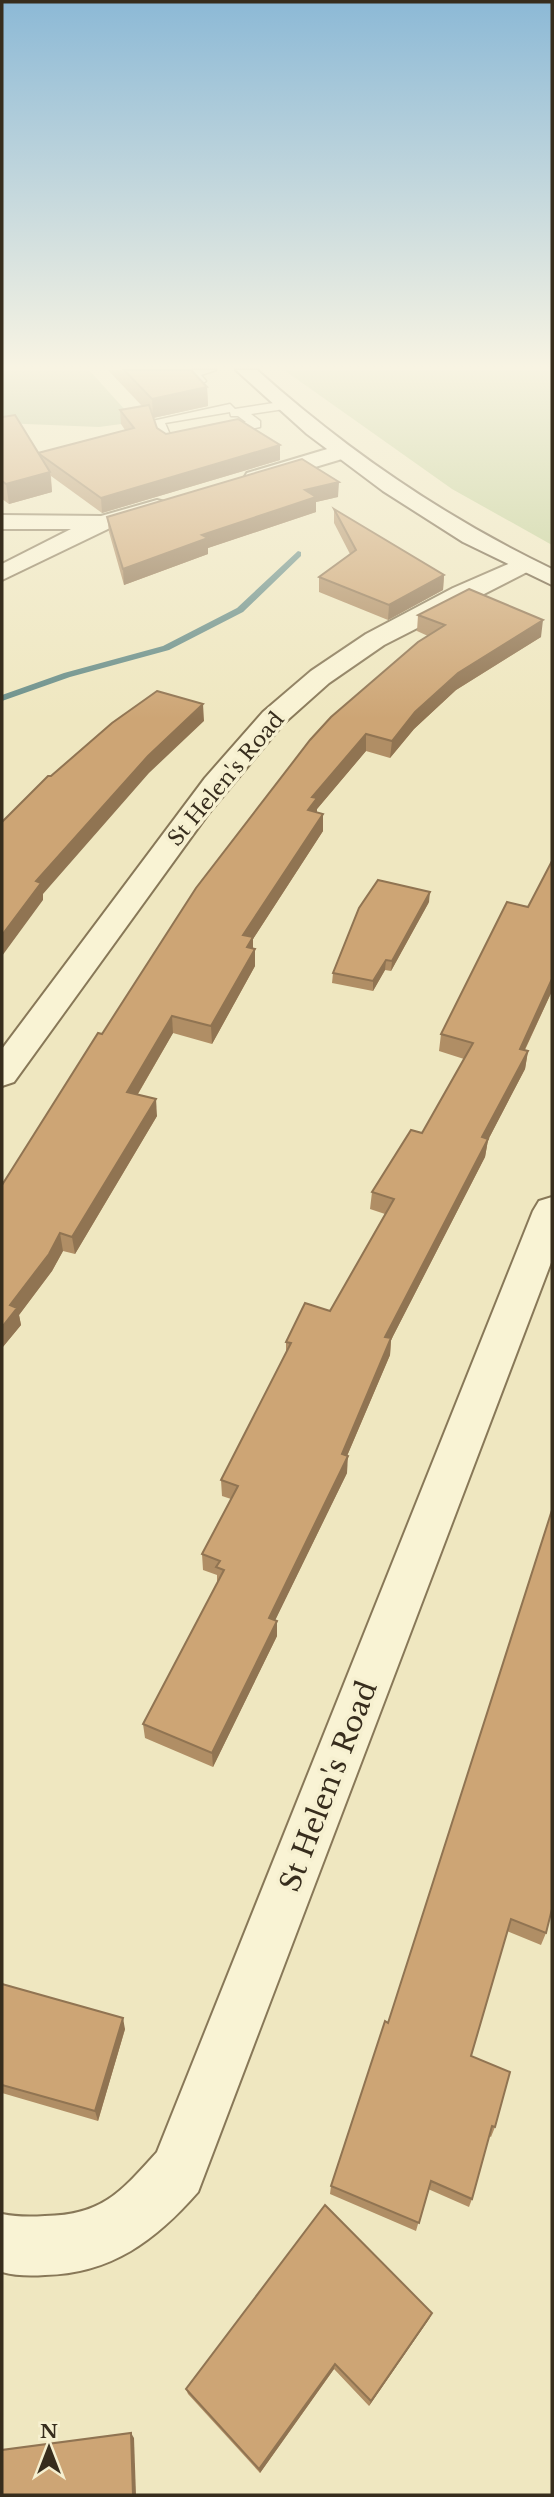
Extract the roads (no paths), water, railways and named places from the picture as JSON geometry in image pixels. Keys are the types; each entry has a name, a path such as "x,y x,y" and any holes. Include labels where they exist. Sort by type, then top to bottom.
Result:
{"street":[{"path":"394,487 522,565 552,579"},
{"path":"2,573 102,523 176,501"},
{"path":"2,522 102,523"},
{"name":"St Helen's Road","path":"2,1074 240,755 293,700 359,650 430,607 522,565"},
{"name":"St Helen's Road","path":"2,2243 71,2247 115,2232 145,2210 178,2172 552,1210"}],"waterway":[{"path":"2,698 67,675 166,648 240,610 298,554"}]}
